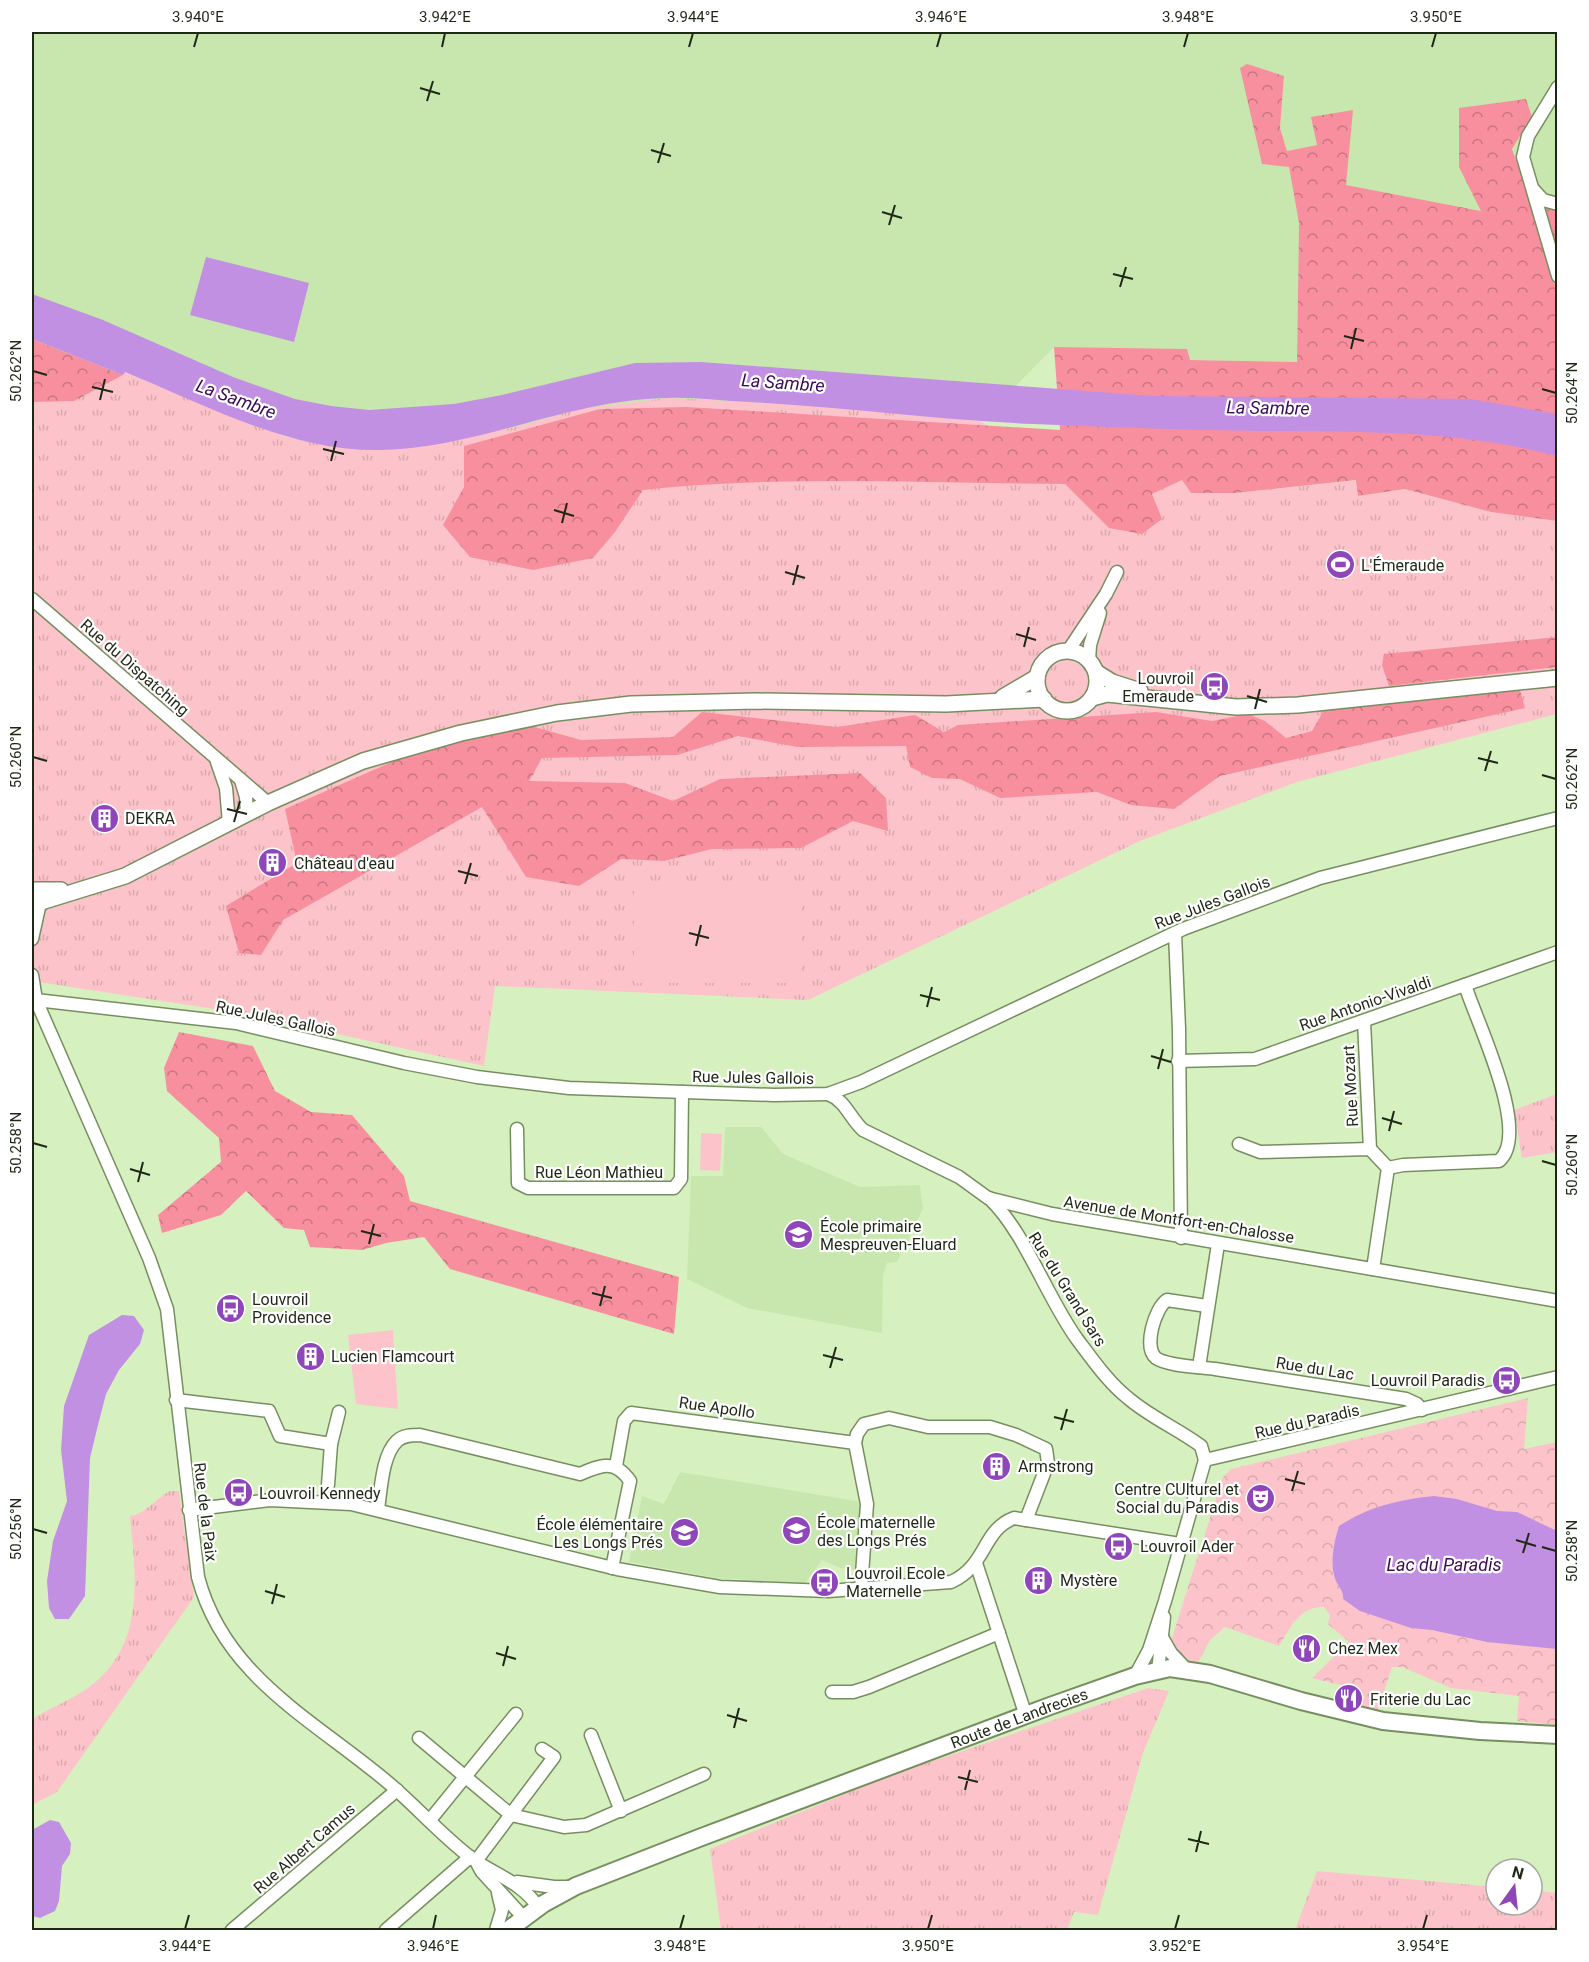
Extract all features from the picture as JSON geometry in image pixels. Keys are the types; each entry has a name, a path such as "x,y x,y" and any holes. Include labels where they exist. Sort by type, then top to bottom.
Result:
{"main road":[{"name":"Route de Landrecies","path":"508,1930 538,1907 576,1886 768,1811 1135,1676 1158,1671 1186,1669 1383,1721 1557,1736"}],"street":[{"path":"1557,87 1528,136 1523,158 1557,276"},
{"path":"1529,183 1543,200 1557,204"},
{"path":"1068,651 1106,594 1117,572"},
{"path":"1092,698 1096,690 1090,645 1106,594"},
{"name":"Rue du Dispatching","path":"32,599 268,803"},
{"path":"992,701 1024,687 1037,677 1045,661 1052,655 1068,651 1080,654 1112,682 1162,698"},
{"path":"1037,677 1037,685 1044,699 1051,706 1069,711 1078,709 1092,698 1107,694 1236,707 1298,705 1557,678"},
{"path":"32,939 37,896 79,890 125,876 268,803 363,761 410,746 557,712 643,704 756,701 893,705 1044,699"},
{"path":"217,761 226,788 229,823"},
{"path":"241,780 246,797 247,814"},
{"name":"Rue Jules Gallois","path":"36,1000 236,1023 404,1064 477,1077 569,1088 828,1094 861,1082 1175,933 1320,878 1557,818"},
{"path":"1175,933 1181,1238"},
{"name":"Rue Antonio-Vivaldi","path":"1178,1061 1255,1059 1557,952"},
{"path":"32,975 36,1000"},
{"path":"1388,1168 1499,1161 1507,1151 1510,1131 1504,1095 1465,985"},
{"name":"Rue de la Paix","path":"36,1000 149,1258 167,1309 175,1359 176,1400 189,1510 198,1577 204,1600 230,1647 259,1681 397,1790 473,1859 524,1918"},
{"name":"Rue Mozart","path":"1365,1021 1370,1149"},
{"name":"Rue Léon Mathieu","path":"517,1129 518,1183 528,1188 674,1188 681,1179 682,1092"},
{"name":"Avenue de Montfort-en-Chalosse","path":"828,1094 839,1098 852,1119 863,1130 959,1177 988,1198 1079,1221 1557,1301"},
{"path":"1239,1144 1260,1152 1370,1149 1388,1168"},
{"path":"1372,1269 1388,1168"},
{"name":"Rue du Grand Sars","path":"988,1198 998,1207 1076,1337 1102,1371 1128,1398 1201,1446 1205,1460"},
{"path":"1198,1367 1218,1244"},
{"name":"Rue du Lac","path":"1207,1306 1167,1300 1160,1305 1155,1315 1150,1348 1155,1357 1163,1361 1198,1367 1406,1399 1417,1404 1422,1410"},
{"name":"Rue du Paradis","path":"1205,1460 1557,1377"},
{"path":"176,1400 269,1411 280,1436 331,1444"},
{"path":"328,1485 331,1444 339,1412"},
{"name":"Rue Apollo","path":"616,1466 624,1420 631,1413 855,1443"},
{"path":"861,1589 867,1504 855,1443 864,1424 889,1418 928,1427 998,1428 1036,1443 1046,1449 1048,1464 1026,1520"},
{"path":"378,1509 390,1450 398,1440 408,1436 420,1435 580,1474 603,1464 616,1466 630,1481 612,1568"},
{"path":"1135,1676 1149,1650 1165,1601 1205,1460"},
{"path":"189,1510 281,1500 331,1502 378,1509 612,1568 720,1587 828,1591 951,1582 967,1575 988,1541 1004,1522 1014,1518 1180,1544"},
{"path":"976,1563 1026,1716"},
{"path":"1158,1671 1165,1601"},
{"path":"831,1692 853,1692 869,1687 999,1633"},
{"path":"1163,1639 1171,1653 1186,1669"},
{"path":"430,1820 516,1714"},
{"path":"591,1735 621,1811"},
{"path":"419,1738 512,1815 564,1827 586,1825 704,1774"},
{"path":"386,1930 473,1859 512,1815 554,1757 542,1749"},
{"name":"Rue Albert Camus","path":"232,1930 397,1790"},
{"path":"473,1859 527,1892 538,1907"},
{"path":"511,1881 554,1887 576,1886"},
{"path":"495,1886 502,1910 496,1930"}],"shaded area":[{"path":"32,32 1557,32 1557,205 1532,204 1512,149 1532,117 1459,167 1482,211 1345,185 1353,110 1317,145 1287,151 1280,128 1284,76 1247,65 1289,167 1299,223 1297,362 1189,360 1187,350 1054,347 981,421 807,405 425,445 32,339"},
{"name":"École primaire Mespreuven-Eluard","path":"725,1127 761,1127 783,1154 860,1187 920,1185 923,1209 897,1262 887,1263 883,1275 882,1333 747,1308 687,1279 691,1176 723,1176"},
{"path":"680,1472 862,1502 855,1570 841,1568 822,1560 805,1583 717,1578 629,1562 642,1496 664,1504"}],"green space":[{"path":"1247,64 1284,76 1280,128 1287,151 1317,145 1311,117 1353,110 1346,185 1481,211 1459,167 1459,108 1526,99 1532,117 1512,149 1532,204 1557,205 1557,521 1491,512 1405,489 1358,496 1356,480 1235,493 1191,493 1182,480 1152,494 1162,519 1142,534 1109,528 1065,484 801,481 695,485 643,490 615,532 593,558 533,570 470,557 443,525 464,487 464,446 600,409 687,407 1060,430 1054,347 1187,349 1190,360 1297,362 1299,223 1289,167 1262,164 1240,68"},
{"path":"32,339 123,375 74,401 32,402"},
{"path":"124,372 286,437 331,446 381,450 425,445 520,426 579,409 668,398 807,405 981,421 1065,484 1109,528 1152,494 1182,479 1192,493 1235,493 1357,480 1358,496 1405,489 1491,512 1557,521 1557,714 1297,782 1140,841 808,1000 495,986 484,1066 240,1013 32,981 32,402 74,400"},
{"path":"1557,637 1557,667 1389,686 1382,665 1384,654"},
{"path":"1520,690 1525,708 1220,776 1174,809 1131,805 1097,792 1000,798 960,779 932,778 910,767 906,746 797,747 738,736 677,755 542,758 529,781 625,783 673,801 720,779 860,773 886,798 888,831 853,821 801,848 712,849 664,861 621,859 579,886 526,877 482,807 283,920 261,955 239,953 226,906 297,863 285,809 412,753 528,725 581,740 673,737 702,712 837,727 915,715 944,732 958,725 1156,712 1212,721 1248,714 1265,721 1286,738 1312,731 1324,710"},
{"path":"634,884 801,884 801,983 634,983"},
{"path":"179,1032 253,1046 275,1091 311,1112 352,1115 404,1176 410,1201 679,1277 674,1334 450,1269 424,1237 386,1243 362,1250 310,1247 304,1230 284,1228 246,1191 221,1215 162,1233 158,1215 221,1162 219,1138 167,1091 164,1068"},
{"path":"1557,1094 1557,1152 1522,1158 1514,1110"},
{"path":"701,1133 722,1134 720,1171 700,1170"},
{"path":"393,1330 398,1409 356,1404 348,1335"},
{"path":"1528,1398 1524,1449 1557,1442 1557,1725 1517,1721 1519,1696 1451,1688 1402,1667 1392,1667 1378,1710 1359,1706 1361,1690 1312,1678 1349,1642 1328,1624 1330,1615 1324,1607 1308,1610 1302,1614 1279,1646 1225,1627 1210,1640 1198,1663 1187,1660 1170,1644 1223,1477 1231,1469"},
{"path":"170,1491 179,1491 194,1597 57,1792 32,1805 32,1719 88,1688 107,1671 120,1652 133,1610 135,1587 130,1516 146,1509"},
{"path":"1148,1688 1169,1691 1143,1753 1098,1915 1074,1912 1067,1930 721,1930 710,1849 892,1775"},
{"path":"1317,1871 1484,1886 1484,1917 1544,1917 1544,1891 1557,1893 1557,1930 1295,1930"}],"water":[{"path":"206,257 309,283 294,342 190,315"},
{"name":"La Sambre","path":"32,294 103,320 233,377 295,399 331,406 369,410 454,404 502,395 635,363 701,362 1153,396 1471,399 1557,414 1557,456 1484,441 1409,434 1033,424 785,404 678,398 632,400 596,406 489,433 417,447 381,450 347,449 282,435 250,424 125,372 123,375 32,339"},
{"path":"122,1315 134,1316 144,1330 140,1344 119,1370 106,1394 90,1458 85,1596 69,1619 55,1619 49,1608 47,1581 53,1541 67,1501 61,1450 64,1406 89,1335"},
{"name":"Lac du Paradis","path":"1434,1496 1457,1499 1497,1511 1517,1512 1557,1531 1557,1649 1487,1642 1432,1630 1411,1628 1360,1611 1343,1599 1333,1568 1334,1546 1339,1526 1362,1513 1385,1505"},
{"path":"50,1820 59,1822 71,1843 70,1854 62,1866 59,1901 55,1911 40,1918 32,1916 32,1830"}],"place":[{"name":"L'Émeraude","path":"1340,565"},
{"name":"Louvroil Emeraude","path":"1215,687"},
{"name":"DEKRA","path":"104,818"},
{"name":"Château d'eau","path":"273,863"},
{"name":"École primaire Mespreuven-Eluard","path":"799,1235"},
{"name":"Louvroil Providence","path":"231,1308"},
{"name":"Lucien Flamcourt","path":"310,1356"},
{"name":"Louvroil Paradis","path":"1506,1380"},
{"name":"Armstrong","path":"997,1466"},
{"name":"Louvroil Kennedy","path":"238,1493"},
{"name":"Centre CUlturel et Social du Paradis","path":"1260,1498"},
{"name":"École maternelle des Longs Prés","path":"796,1531"},
{"name":"École élémentaire Les Longs Prés","path":"684,1533"},
{"name":"Louvroil Ader","path":"1119,1546"},
{"name":"Mystère","path":"1039,1580"},
{"name":"Louvroil Ecole Maternelle","path":"825,1582"},
{"name":"Chez Mex","path":"1307,1648"},
{"name":"Friterie du Lac","path":"1349,1699"}]}
